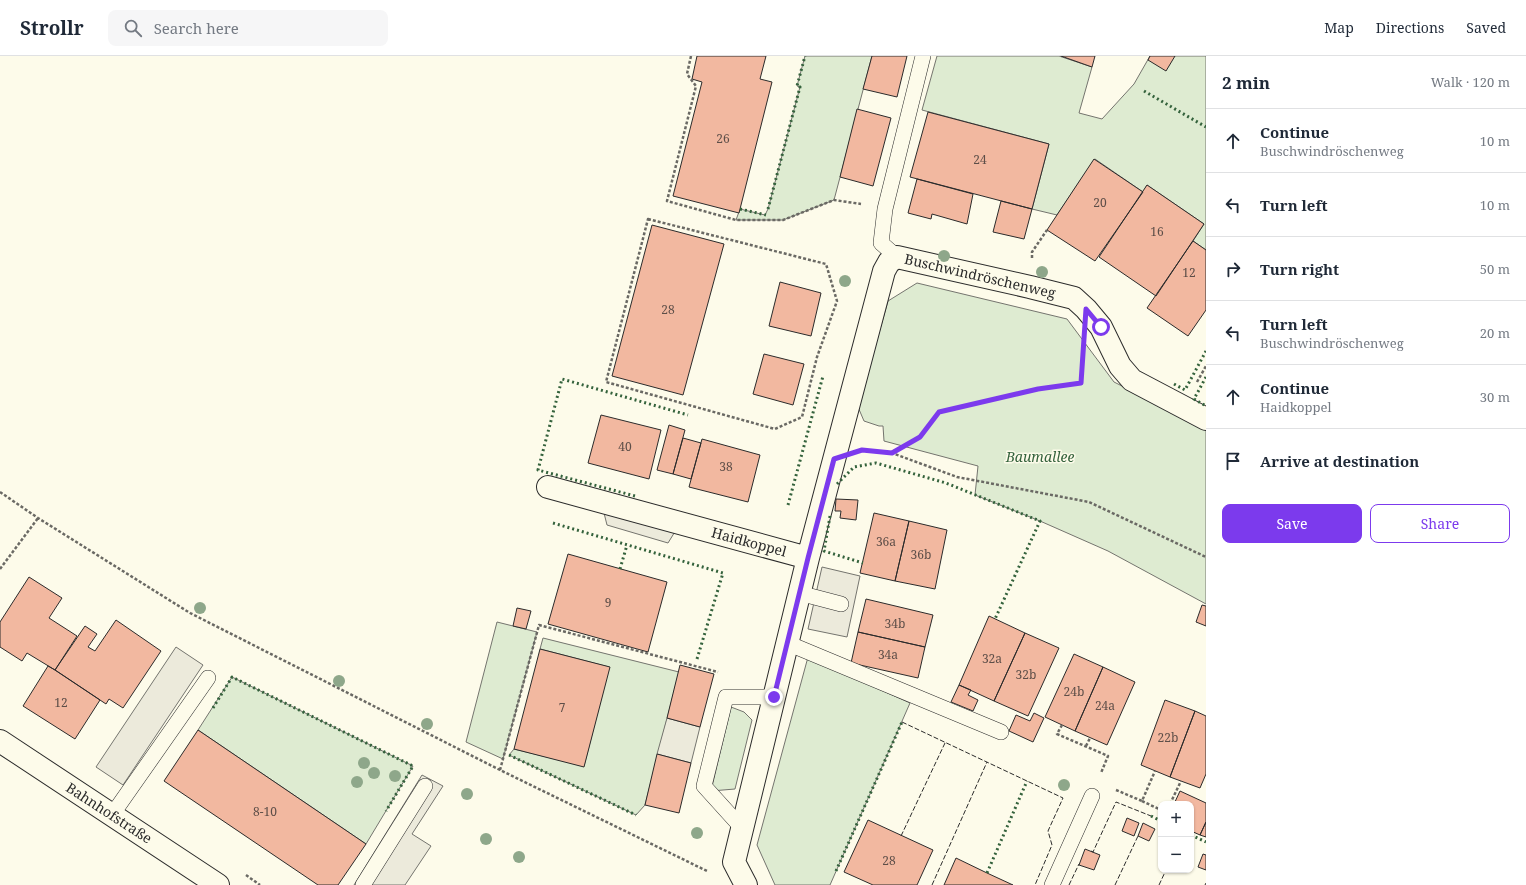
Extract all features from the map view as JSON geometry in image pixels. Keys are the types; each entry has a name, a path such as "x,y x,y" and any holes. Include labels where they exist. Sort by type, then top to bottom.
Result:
{"street":[{"name":"Buschwindröschenweg","path":"808,558 884,271 889,262 897,257 1074,298 1086,309 1101,327 1120,366 1132,380 1206,419"},
{"name":"Haidkoppel","path":"548,486 808,558"},
{"path":"746,884 734,862 808,558"},
{"name":"Bahnhofstraße","path":"0,741 218,885"}],"lane":[{"path":"897,257 881,243 885,209 922,56"},
{"path":"799,593 841,604"},
{"path":"787,643 1000,732"},
{"path":"112,815 208,678"},
{"path":"742,828 704,786 726,697 774,697"},
{"path":"363,885 425,786"},
{"path":"1052,885 1094,789"}],"path":[{"path":"691,56 687,74 696,86 667,202 736,220 783,220 834,200 885,209"},
{"path":"648,218 826,264 837,301 817,357 802,417 775,430 606,382 648,218"},
{"path":"892,453 920,437 939,412 1038,389 1081,383 1083,353"},
{"path":"834,459 862,450 892,453 956,477 1089,502 1206,557"},
{"path":"0,492 38,518 190,613 500,770 708,872 746,884"},
{"path":"0,569 38,518"},
{"path":"500,770 539,625 719,672 726,697"},
{"path":"1062,725 1057,734 1108,756 1094,789 1142,801 1158,809"},
{"path":"1086,746 1090,738"},
{"path":"1142,801 1154,771"},
{"path":"1171,801 1181,781"}],"green space":[{"path":"805,56 872,56 834,200 783,220 736,220 740,209 765,215 768,209 800,87 797,86"},
{"path":"937,56 1059,56 1092,67 1079,113 1102,119 1134,84 1150,56 1206,56 1206,250 1193,241 1204,224 1147,185 1143,192 1095,159 1057,215 1032,209 1049,144 922,110"},
{"name":"Baumallee","path":"917,283 1067,319 1114,382 1206,428 1206,604 1108,551 1040,521 975,495 978,466 884,441 883,426 864,421 858,407 888,301"},
{"path":"497,622 537,632 503,759 466,742"},
{"path":"543,638 679,672 645,805 636,815 509,755 514,749 584,766 609,667 540,649"},
{"path":"808,657 910,703 830,885 775,885 757,845"},
{"path":"232,677 413,766 366,844 198,730"},
{"path":"731,707 744,712 752,720 735,789 711,791"}],"shaded area":[{"path":"603,509 676,530 668,543 607,525"},
{"path":"822,567 860,576 847,637 808,629"},
{"path":"176,647 203,665 123,785 96,767"},
{"path":"667,718 700,727 691,763 657,754"},
{"path":"422,775 443,786 412,834 431,846 405,885 354,885"}],"building":[{"path":"697,56 766,56 760,79 772,82 739,213 673,196 702,82 692,79"},
{"path":"872,56 907,56 897,97 863,89"},
{"path":"1061,56 1095,56 1092,67"},
{"path":"1150,56 1175,56 1166,71 1148,60"},
{"path":"857,109 891,118 873,186 840,177"},
{"path":"928,112 1049,144 1032,209 910,177"},
{"path":"1094,159 1143,192 1095,261 1047,230"},
{"path":"917,179 973,194 967,224 932,214 931,219 908,213"},
{"path":"1147,185 1204,224 1156,296 1099,257"},
{"path":"1001,201 1032,209 1024,239 993,232"},
{"path":"652,225 724,244 683,395 612,376"},
{"path":"1193,241 1206,250 1206,310 1188,336 1147,308"},
{"path":"780,282 821,293 811,336 769,326"},
{"path":"764,354 804,364 793,405 753,394"},
{"path":"601,415 661,430 649,479 588,463"},
{"path":"669,425 685,430 673,474 657,470"},
{"path":"683,438 701,443 691,479 673,474"},
{"path":"702,439 760,455 748,502 689,487"},
{"path":"836,499 858,500 856,520 840,518 841,511 835,511"},
{"path":"874,513 909,521 895,581 860,573"},
{"path":"909,521 947,530 935,589 895,581"},
{"path":"568,554 667,582 648,652 548,624"},
{"path":"29,577 62,598 49,618 77,636 55,670 27,653 22,661 0,647 0,622"},
{"path":"866,599 933,615 925,647 858,632"},
{"path":"1202,605 1206,606 1206,626 1196,622"},
{"path":"517,608 531,611 526,629 513,626"},
{"path":"989,616 1025,633 994,701 959,685"},
{"path":"116,620 161,651 123,708 109,699 106,704 55,670 85,626 97,634 88,647 95,651"},
{"path":"858,632 925,647 918,678 851,663"},
{"path":"1025,633 1059,648 1028,716 994,701"},
{"path":"540,649 610,667 584,767 514,749"},
{"path":"1074,654 1103,667 1075,731 1045,717"},
{"path":"680,665 714,674 700,727 667,718"},
{"path":"48,666 100,700 75,739 23,706"},
{"path":"1103,667 1135,682 1107,745 1075,731"},
{"path":"959,685 971,690 968,695 978,700 973,711 951,702"},
{"path":"1165,700 1195,711 1170,777 1141,765"},
{"path":"1195,711 1206,716 1206,774 1200,788 1170,777"},
{"path":"1034,713 1044,718 1033,742 1009,731 1016,715 1030,721"},
{"path":"198,730 366,844 338,885 318,885 164,781"},
{"path":"657,754 691,763 679,813 645,805"},
{"path":"1180,791 1206,803 1206,822 1200,835 1194,832 1194,801 1175,801"},
{"path":"1127,818 1139,823 1134,836 1122,831"},
{"path":"868,820 933,850 917,885 873,885 844,872"},
{"path":"1206,822 1206,837 1200,835"},
{"path":"1143,823 1155,829 1149,841 1138,836"},
{"path":"1085,849 1100,855 1094,870 1079,865"},
{"path":"1203,854 1206,855 1206,870 1198,867"},
{"path":"956,858 987,873 1013,885 944,885"}],"hedge":[{"path":"768,209 800,87 797,86 805,56"},
{"path":"1144,91 1206,127"},
{"path":"740,209 766,215"},
{"path":"1174,384 1185,390 1206,351"},
{"path":"788,505 823,376"},
{"path":"1206,377 1194,399 1206,406"},
{"path":"635,496 538,470 562,379 688,415"},
{"path":"837,484 854,467 876,463 946,483 1040,521 995,619"},
{"path":"830,516 824,551 863,563"},
{"path":"553,523 723,573 697,659"},
{"path":"620,569 627,545"},
{"path":"213,708 232,677 413,766 386,811"},
{"path":"836,871 902,722"},
{"path":"509,755 636,815"},
{"path":"987,873 1027,781"},
{"path":"1151,816 1158,820"},
{"path":"1194,836 1206,842"}],"fence":[{"path":"902,722 1063,798 1048,831 1052,845 1035,885"},
{"path":"901,836 945,743"},
{"path":"932,885 987,762"},
{"path":"1091,851 1093,852 1116,802 1151,816"},
{"path":"1115,885 1138,836"},
{"path":"1069,885 1079,864"},
{"path":"1159,885 1165,873"}],"route":[{"path":"774,697 834,459 862,450 892,453 920,437 939,412 1038,389 1081,383 1086,309 1101,327"}]}
